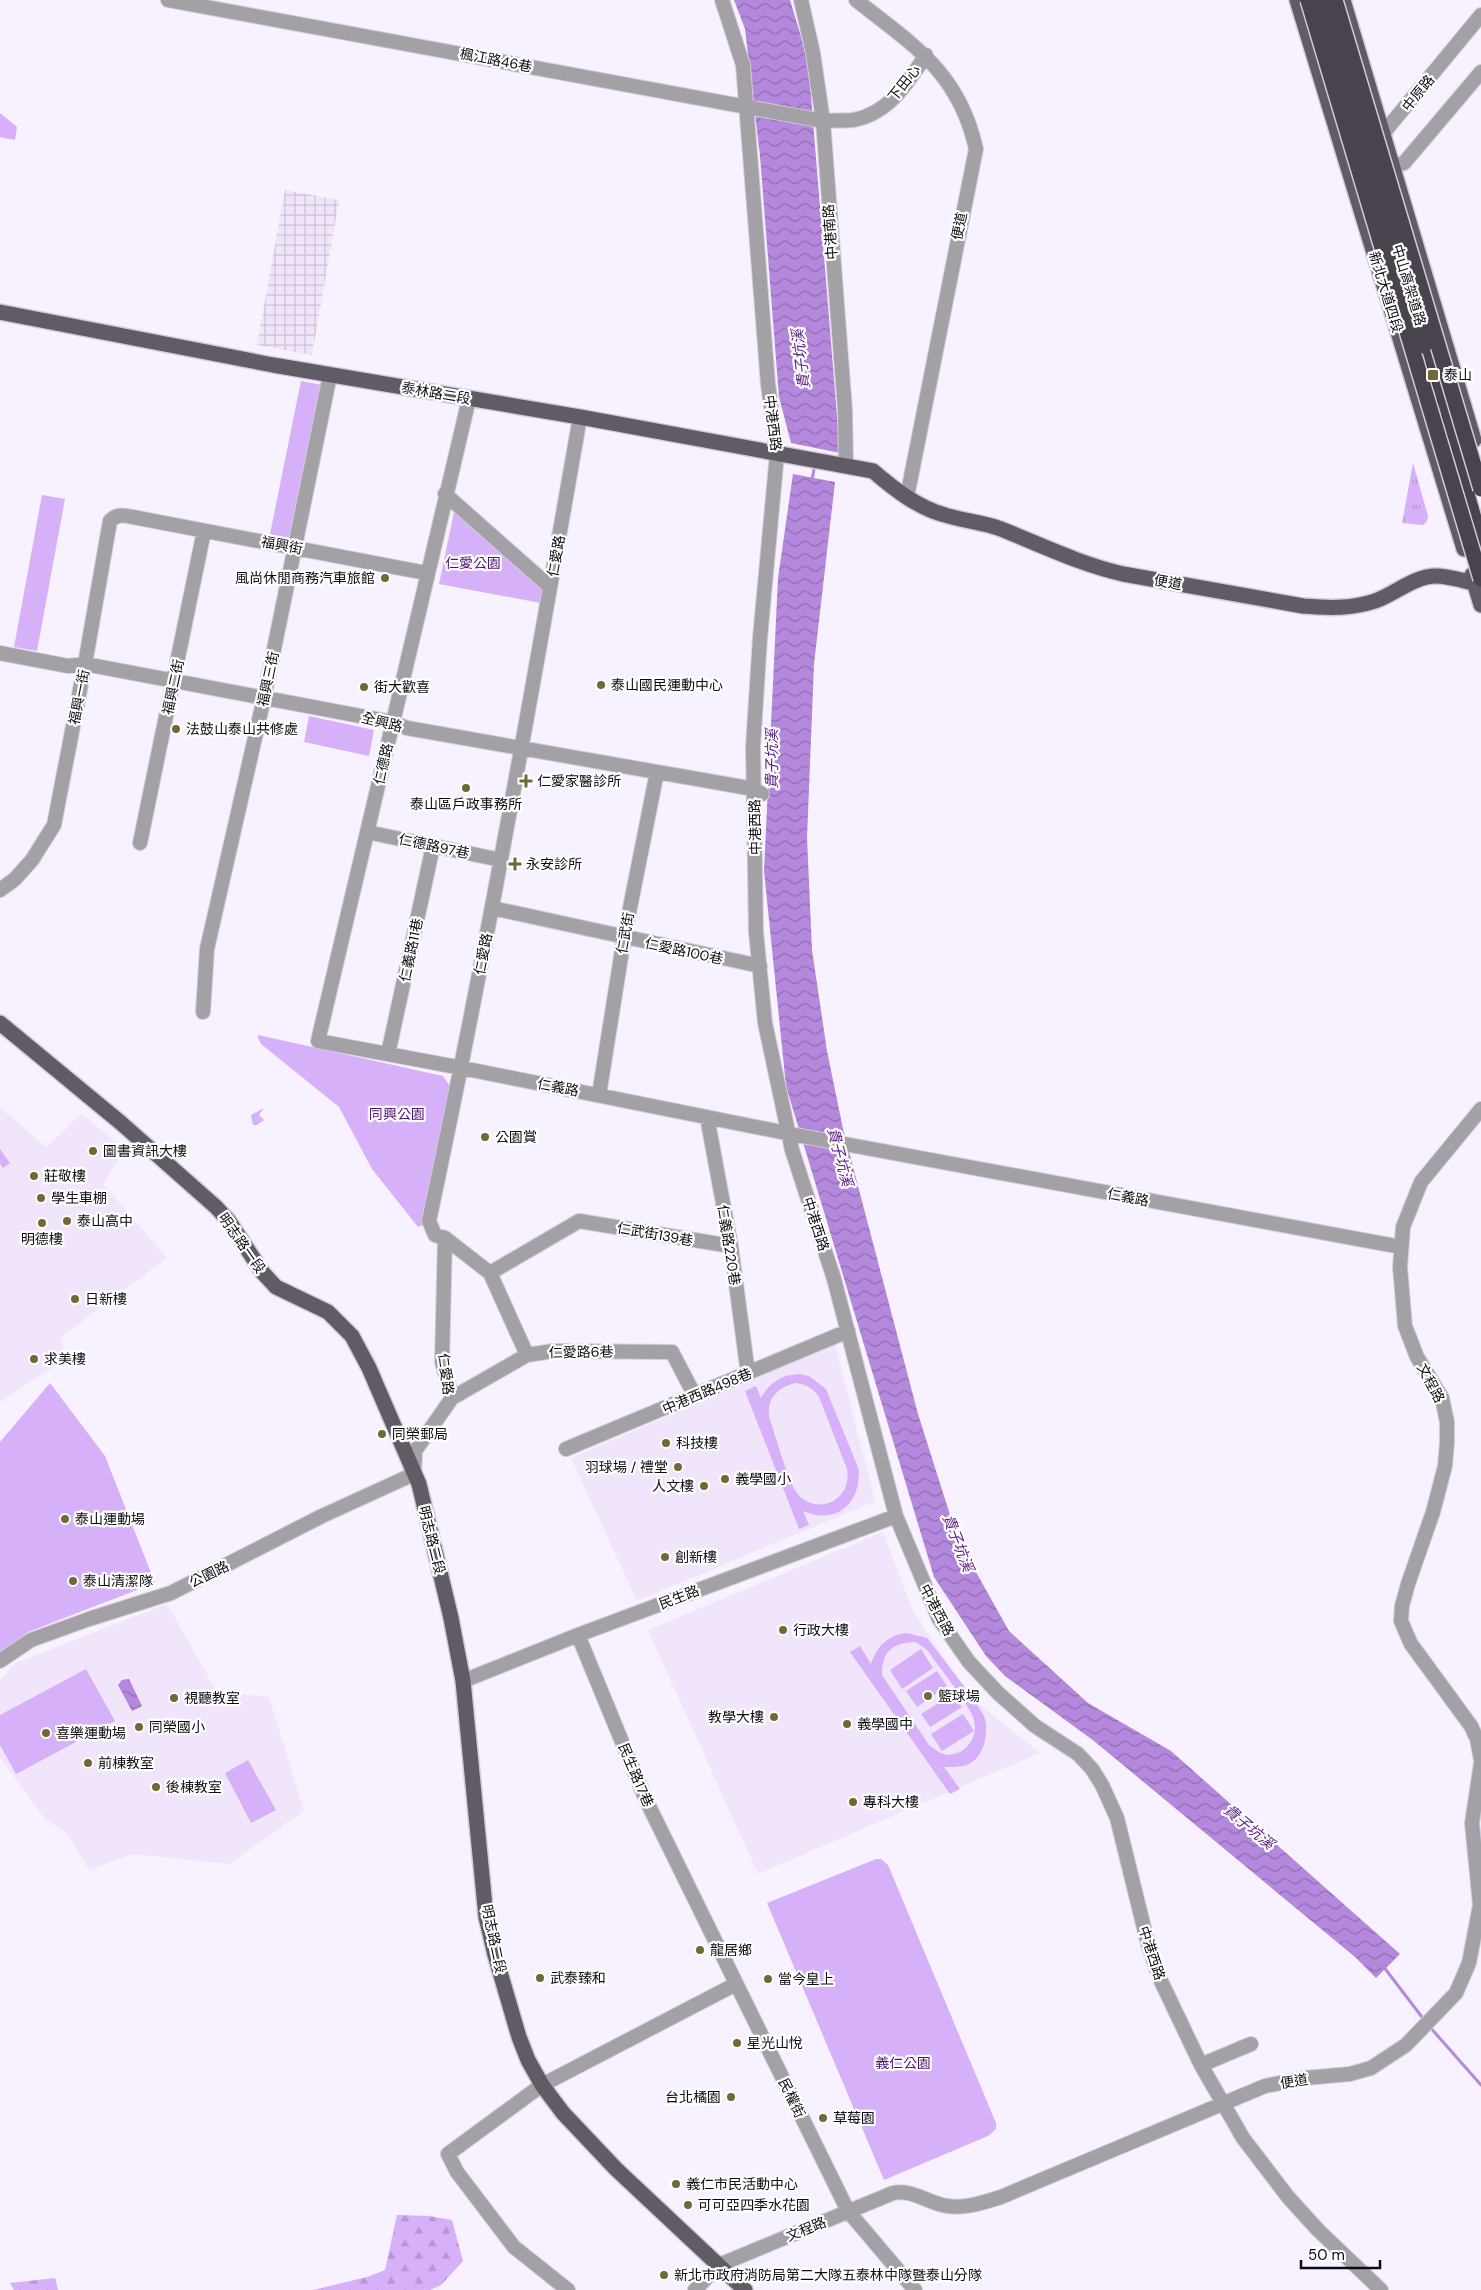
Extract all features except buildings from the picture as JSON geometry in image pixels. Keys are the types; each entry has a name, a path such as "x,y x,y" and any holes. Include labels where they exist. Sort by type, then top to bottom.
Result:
{"highway":[{"name":"中山高架道路","path":"1308,0 1479,581"},
{"path":"1316,0 1347,90"},
{"path":"1322,0 1481,542"},
{"name":"中山高架道路","path":"1335,0 1481,489"}],"main road":[{"name":"新北大道四段","path":"1297,0 1346,162 1479,581 1481,605"},
{"path":"1322,0 1367,152 1393,166"},
{"path":"1343,0 1481,466"},
{"name":"泰林路二段","path":"0,312 330,375 580,417 873,471"},
{"name":"便道","path":"873,471 907,497 944,515 999,528 1095,567 1303,606 1351,607 1376,601 1420,580 1435,576 1479,581"},
{"name":"明志路一段","path":"0,1022 216,1206 276,1287 317,1306 345,1328 365,1358 414,1474"},
{"name":"明志路二段","path":"414,1474 419,1484 435,1548 463,1681 486,1917 495,1955 528,2060 542,2084 563,2113 640,2193 745,2290"}],"street":[{"name":"楓江路46巷","path":"168,0 819,120"},
{"name":"中港西路","path":"722,0 743,65 750,108 768,384 783,455 759,658 753,747 758,792 756,932 765,1023 792,1135 848,1331 896,1516 939,1619 969,1662 998,1693 1035,1726 1078,1754 1092,1769 1102,1785 1117,1818 1125,1844 1148,1944 1160,1980 1222,2104 1253,2153 1288,2197 1318,2230 1381,2290"},
{"name":"中港南路","path":"801,0 813,53 819,120 844,410 842,466"},
{"name":"便道","path":"856,0 926,55 946,78 972,130 976,149 907,497"},
{"name":"中原路","path":"1346,162 1367,152 1384,134 1481,15"},
{"name":"下田心","path":"819,120 854,120 883,108 905,86 926,55"},
{"path":"1393,166 1404,163 1481,72"},
{"name":"福興三街","path":"203,1012 207,949 264,698 330,375"},
{"name":"仁德路","path":"318,1041 426,573 469,399"},
{"name":"仁愛路","path":"414,1474 415,1451 452,1398 442,1362 445,1238 435,1235 429,1221 462,1068 580,417"},
{"path":"446,494 550,587"},
{"name":"福興一街","path":"2,888 15,879 32,860 54,825 110,521 119,514 138,518"},
{"name":"福興街","path":"138,518 426,573"},
{"name":"福興二街","path":"140,843 204,531"},
{"name":"全興路","path":"0,653 68,666 85,664 174,680 392,722 407,728 657,772 758,792"},
{"name":"仁武街","path":"600,1096 624,938 657,772"},
{"name":"仁德路97巷","path":"367,832 501,860"},
{"name":"仁義路11巷","path":"388,1054 433,846"},
{"name":"仁愛路100巷","path":"492,908 760,966"},
{"name":"仁義路","path":"318,1041 462,1068 792,1135 1401,1247"},
{"name":"文程路","path":"1447,1693 1411,1644 1401,1621 1402,1606 1408,1584 1438,1494 1445,1466 1447,1422 1442,1398 1417,1357 1405,1326 1400,1267 1401,1247 1403,1227 1421,1182 1481,1109"},
{"name":"仁義路220巷","path":"707,1117 731,1246 748,1374"},
{"name":"仁武街139巷","path":"490,1272 579,1221 731,1246"},
{"path":"445,1238 490,1272 527,1356"},
{"name":"中港西路498巷","path":"566,1449 848,1331"},
{"name":"仁愛路6巷","path":"452,1398 527,1356 553,1351 672,1352 696,1396"},
{"name":"公園路","path":"0,1661 31,1640 171,1593 322,1516 414,1474"},
{"name":"民生路","path":"463,1681 578,1635 896,1516"},
{"name":"民生路17巷","path":"578,1635 646,1800 700,1912"},
{"name":"便道","path":"893,2193 907,2192 944,2205 959,2207 979,2204 1001,2197 1272,2084 1305,2078 1350,2074 1371,2068 1391,2057 1420,2031 1448,2004 1464,1979 1469,1963 1480,1905 1472,1823 1481,1750 1474,1732 1447,1693"},
{"name":"民權街","path":"700,1912 848,2212 911,2289"},
{"path":"568,2290 514,2247 457,2172 448,2154 542,2084 736,1984"},
{"path":"1201,2065 1252,2044"},
{"name":"文程路","path":"719,2265 893,2193"},
{"path":"695,2290 719,2265"}],"shaded area":[{"path":"285,190 339,200 312,355 257,345"},
{"name":"泰山高中","path":"0,1107 46,1147 81,1114 124,1149 103,1184 167,1258 61,1337 64,1360 0,1402"},
{"name":"義學國小","path":"835,1344 875,1501 637,1601 571,1458"},
{"name":"義學國中","path":"883,1532 913,1611 968,1695 1040,1753 758,1874 648,1630"},
{"name":"同榮國小","path":"167,1604 217,1692 269,1697 304,1811 229,1864 132,1854 89,1870 68,1834 45,1819 0,1758 0,1680 16,1663"}],"green space":[{"path":"0,113 17,127 15,140 0,137"},
{"path":"301,381 323,385 291,539 270,534"},
{"path":"1413,463 1428,516 1427,521 1423,525 1402,523"},
{"path":"42,495 65,499 37,651 14,647"},
{"name":"仁愛公園","path":"454,512 543,589 541,603 439,584"},
{"path":"309,716 374,730 369,756 304,742"},
{"name":"同興公園","path":"258,1035 443,1076 450,1086 425,1224 418,1227 372,1169 339,1107 261,1044"},
{"path":"264,1108 259,1115 264,1120 257,1125 253,1125 251,1115"},
{"path":"0,1149 10,1163 3,1168 0,1164"},
{"path":"799,1374 809,1376 826,1389 859,1470 855,1493 844,1509 826,1515 815,1515 803,1511 809,1525 799,1529 745,1391 756,1386 761,1398 777,1380","holes":["796,1383 812,1389 819,1397 847,1469 848,1478 844,1490 835,1500 825,1504 810,1503 797,1493 786,1469 770,1420 769,1406 774,1395 783,1388"]},
{"name":"泰山運動場","path":"50,1383 105,1456 155,1583 28,1632 0,1655 0,1442"},
{"path":"907,1633 927,1638 969,1692 985,1719 985,1740 980,1754 970,1764 944,1767 960,1789 950,1794 850,1652 860,1646 871,1664 876,1652 884,1642 900,1634","holes":["916,1642 927,1650 961,1696 974,1720 975,1730 968,1746 960,1752 951,1755 943,1754 929,1745 882,1675 886,1654 895,1647 901,1644"]},
{"path":"921,1649 933,1668 902,1689 890,1670"},
{"name":"喜樂運動場","path":"86,1669 115,1721 16,1774 0,1745 0,1715"},
{"path":"937,1671 947,1686 917,1707 906,1691"},
{"path":"953,1694 962,1707 930,1727 921,1714"},
{"path":"963,1714 974,1731 942,1751 931,1734"},
{"path":"248,1760 276,1810 251,1823 225,1773"},
{"name":"義仁公園","path":"876,1859 881,1859 888,1865 996,2123 996,2129 988,2136 884,2180 767,1903"},
{"path":"397,2215 429,2216 452,2220 463,2261 441,2285 430,2290 313,2290 367,2277 385,2270"},
{"path":"55,2278 58,2290 14,2290 10,2283"}],"water":[{"path":"734,0 790,0 808,60 840,453 791,443 779,397 760,156 745,29"},
{"path":"793,474 835,482 814,664 807,838 812,950 827,1051 843,1129 918,1414 958,1540 1009,1631 1088,1703 1171,1751 1400,1954 1376,1978 1355,1957 1094,1741 1005,1676 986,1656 934,1577 786,1086 764,871 778,578"},
{"path":"129,1679 142,1706 132,1711 118,1685 122,1680"}],"waterway":[{"name":"貴子坑溪","path":"812,480 815,464"},
{"name":"貴子坑溪","path":"1383,1966 1425,2021"},
{"name":"貴子坑溪","path":"1429,2026 1481,2085"}],"railway":[{"path":"1318,0 1481,552"}],"place":[{"name":"泰山","path":"1433,375"},
{"name":"風尚休閒商務汽車旅館","path":"385,578"},
{"name":"泰山國民運動中心","path":"601,685"},
{"name":"街大歡喜","path":"364,687"},
{"name":"法鼓山泰山共修處","path":"176,729"},
{"name":"仁愛家醫診所","path":"526,781"},
{"name":"泰山區戶政事務所","path":"466,788"},
{"name":"永安診所","path":"515,864"},
{"name":"公園賞","path":"485,1137"},
{"name":"圖書資訊大樓","path":"93,1151"},
{"name":"莊敬樓","path":"34,1176"},
{"name":"學生車棚","path":"41,1198"},
{"name":"泰山高中","path":"67,1221"},
{"name":"明德樓","path":"42,1223"},
{"name":"日新樓","path":"75,1299"},
{"name":"求美樓","path":"34,1359"},
{"name":"同榮郵局","path":"382,1434"},
{"name":"科技樓","path":"666,1443"},
{"name":"羽球場 / 禮堂","path":"678,1467"},
{"name":"義學國小","path":"725,1479"},
{"name":"人文樓","path":"704,1486"},
{"name":"泰山運動場","path":"65,1519"},
{"name":"創新樓","path":"665,1557"},
{"name":"泰山清潔隊","path":"73,1581"},
{"name":"行政大樓","path":"783,1630"},
{"name":"籃球場","path":"928,1696"},
{"name":"視聽教室","path":"174,1698"},
{"name":"教學大樓","path":"774,1717"},
{"name":"義學國中","path":"847,1724"},
{"name":"同榮國小","path":"139,1727"},
{"name":"喜樂運動場","path":"46,1733"},
{"name":"前棟教室","path":"88,1763"},
{"name":"後棟教室","path":"156,1787"},
{"name":"專科大樓","path":"853,1802"},
{"name":"龍居鄉","path":"700,1950"},
{"name":"武泰臻和","path":"540,1978"},
{"name":"當今皇上","path":"768,1979"},
{"name":"星光山悅","path":"737,2043"},
{"name":"台北橘園","path":"731,2097"},
{"name":"草莓園","path":"823,2118"},
{"name":"義仁市民活動中心","path":"676,2184"},
{"name":"可可亞四季水花園","path":"688,2205"},
{"name":"新北市政府消防局第二大隊五泰林中隊暨泰山分隊","path":"664,2275"}]}
